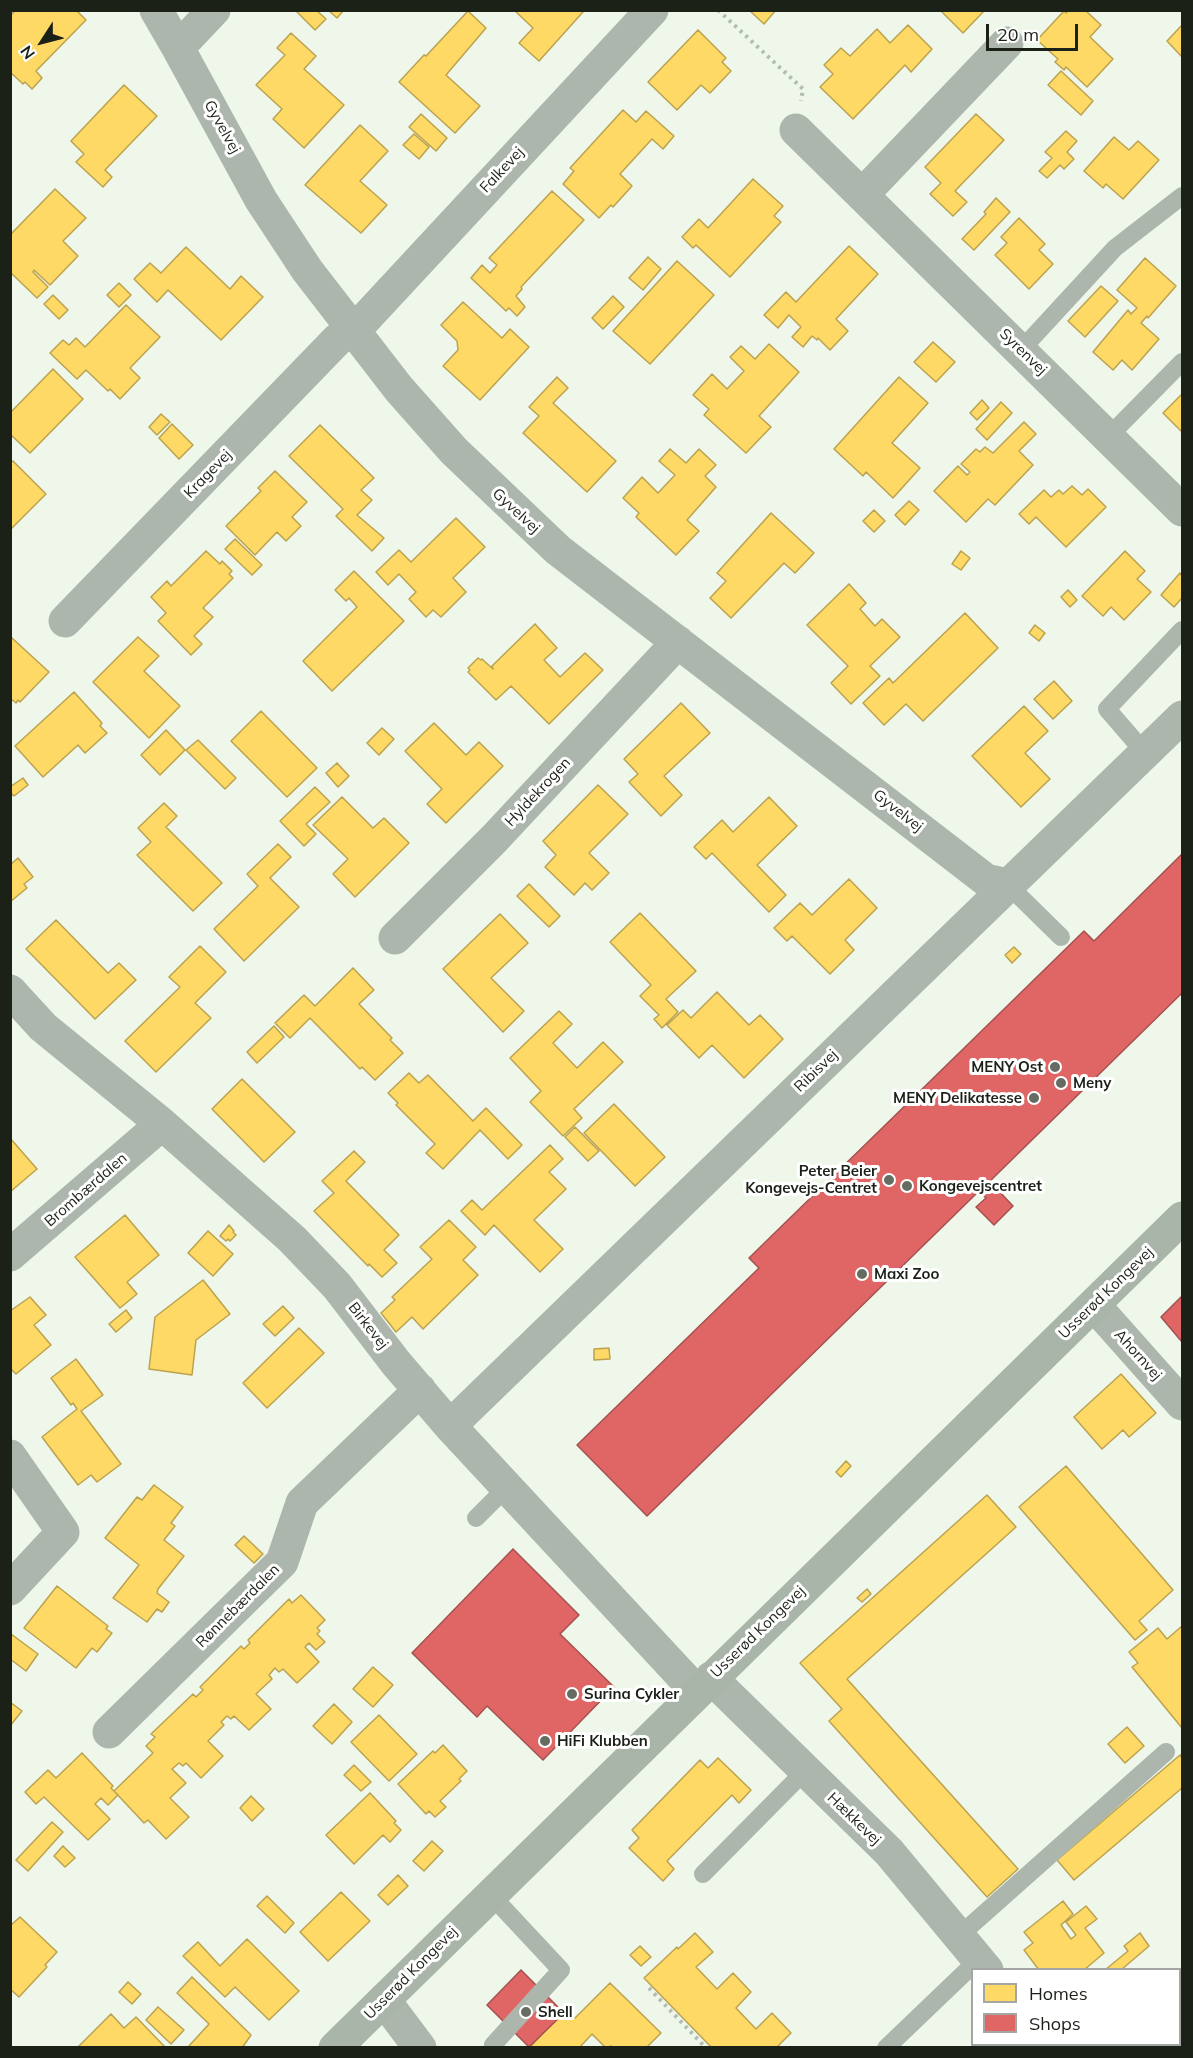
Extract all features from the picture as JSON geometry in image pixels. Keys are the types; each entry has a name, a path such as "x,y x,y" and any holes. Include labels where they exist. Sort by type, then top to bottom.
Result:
{"main road":[{"name":"Usserød Kongevej","path":"335,2048 1182,1218"}],"street":[{"name":"Gyvelvej","path":"156,10 261,200 306,270 407,398 454,451 492,490 558,550 986,880 1008,885"},
{"path":"178,48 214,10"},
{"name":"Falkevej","path":"352,329 365,319 652,10"},
{"path":"862,195 1007,43"},
{"name":"Syrenvej","path":"796,130 1182,510"},
{"name":"Kragevej","path":"65,621 338,340 352,329"},
{"name":"Hyldekrogen","path":"395,938 494,839 678,642"},
{"name":"Ribisvej","path":"450,1426 1182,717"},
{"name":"Birkevej","path":"10,991 43,1027 162,1124 292,1239 337,1286 450,1426 506,1488 704,1685"},
{"name":"Brombærdalen","path":"10,1255 162,1124"},
{"name":"Ahornvej","path":"1094,1305 1182,1404"},
{"name":"Rønnebærdalen","path":"110,1732 282,1562 302,1503 420,1390"},
{"path":"10,1456 63,1532 10,1589"},
{"name":"Hækkevej","path":"704,1685 805,1771 889,1852 975,1955"},
{"path":"384,2000 420,2048"}],"lane":[{"path":"1021,350 1114,248 1182,196"},
{"path":"1109,436 1182,362"},
{"path":"1145,753 1107,709 1182,630"},
{"path":"1008,885 1061,937"},
{"path":"476,1518 506,1488"},
{"path":"886,2048 1166,1752"},
{"path":"703,1874 805,1771"},
{"path":"490,1894 561,1970 493,2047"}],"path":[{"path":"718,10 804,89"},
{"path":"649,1988 706,2048"}],"building: Homes":[{"path":"16,10 76,10 86,20 36,71 42,78 32,89 10,72 10,16"},
{"path":"295,10 316,10 326,19 315,30"},
{"path":"328,10 344,10 337,18"},
{"path":"514,10 582,10 583,12 539,61 519,43 533,28"},
{"path":"749,10 776,10 764,24"},
{"path":"940,10 985,10 963,33"},
{"path":"1069,10 1085,10 1101,25 1090,37 1113,59 1087,87 1066,67 1064,70 1055,62 1058,59 1037,40 1064,11 1066,13"},
{"path":"468,11 486,28 446,75 480,106 455,133 399,82"},
{"path":"908,25 932,49 911,72 905,65 853,119 820,87 833,74 824,65 841,48 850,56 877,29 890,43"},
{"path":"1182,25 1182,57 1167,41"},
{"path":"698,30 726,58 722,62 731,71 710,93 701,85 677,110 648,82"},
{"path":"291,33 316,56 304,69 344,105 304,148 273,119 282,109 256,85 285,55 277,48"},
{"path":"1061,71 1093,101 1081,115 1048,85"},
{"path":"124,85 157,116 105,170 112,177 103,187 76,162 84,154 71,141"},
{"path":"623,110 636,122 646,111 674,136 663,149 652,139 620,174 632,186 613,207 611,205 599,218 563,184 574,171 570,168"},
{"path":"421,114 447,138 436,151 409,127"},
{"path":"976,114 1004,140 955,191 967,202 953,216 930,194 941,183 925,167"},
{"path":"360,125 388,151 360,181 387,205 361,233 305,185"},
{"path":"1066,131 1077,141 1067,152 1074,159 1064,169 1060,165 1047,178 1039,171 1052,158 1045,152"},
{"path":"414,134 429,147 419,159 403,145"},
{"path":"1114,137 1129,150 1138,141 1159,160 1123,199 1106,184 1103,188 1084,171"},
{"path":"753,179 783,206 774,216 781,222 730,277 696,245 693,248 682,237 699,219 708,228"},
{"path":"55,189 86,218 63,241 78,256 50,285 34,270 33,272 48,287 37,298 10,272 10,235"},
{"path":"552,191 584,220 521,287 522,289 516,296 525,307 517,316 509,308 506,311 471,278 482,265 490,273 497,265 489,258"},
{"path":"996,198 1010,212 974,250 962,239 986,214 984,212"},
{"path":"1019,218 1045,244 1039,250 1053,264 1029,289 995,255 1007,243 1001,237"},
{"path":"849,246 878,274 836,319 848,331 830,350 818,338 817,340 812,336 803,347 792,337 801,327 789,315 778,328 764,315 786,292 796,302"},
{"path":"186,247 230,289 241,276 263,297 221,340 168,290 157,302 134,279 150,263 161,273"},
{"path":"648,257 661,269 643,290 629,278"},
{"path":"1145,258 1176,286 1141,323 1159,339 1132,370 1122,360 1113,370 1093,352 1128,310 1131,314 1137,308 1117,290"},
{"path":"677,261 714,295 650,364 613,331"},
{"path":"119,283 131,295 119,307 107,295"},
{"path":"1101,286 1118,301 1085,337 1068,321"},
{"path":"53,295 68,310 59,319 44,304"},
{"path":"613,296 624,307 603,329 592,318"},
{"path":"463,302 502,338 510,329 529,347 480,400 443,366 458,350 457,341 441,325"},
{"path":"126,305 160,337 130,368 140,378 120,399 86,370 77,379 50,353 63,340 69,345 76,338 85,347"},
{"path":"933,342 955,362 936,382 914,362"},
{"path":"769,344 799,372 759,416 771,427 746,453 704,415 709,409 693,395 712,374 727,389 744,371 730,357 741,346 755,359"},
{"path":"53,369 83,399 30,453 10,434 10,413"},
{"path":"557,377 568,388 553,403 616,461 587,492 523,433 539,416 529,407"},
{"path":"899,377 928,403 892,443 920,468 893,498 866,472 863,476 834,449"},
{"path":"1182,394 1182,432 1163,413"},
{"path":"982,400 989,408 977,420 970,413"},
{"path":"1001,402 1012,413 987,440 976,429"},
{"path":"161,414 170,422 157,435 149,427"},
{"path":"1024,422 1036,434 1019,451 1033,465 995,505 988,499 966,522 934,491 958,466 967,475 970,472 961,464 976,449 980,452 985,447 993,453"},
{"path":"172,424 193,445 179,459 159,438"},
{"path":"320,425 374,478 361,490 372,500 357,515 384,538 372,551 336,516 343,509 289,456"},
{"path":"670,449 686,463 699,449 716,465 705,476 716,487 687,520 699,531 676,555 636,517 639,513 623,498 642,477 658,493 675,475 659,461"},
{"path":"13,461 46,494 10,530 10,463"},
{"path":"275,471 307,502 292,517 301,526 286,541 277,532 255,555 226,526 261,491 258,488"},
{"path":"1072,486 1082,495 1088,489 1106,507 1066,547 1036,517 1029,524 1019,514 1044,490 1051,497 1059,490 1063,494"},
{"path":"909,501 919,510 905,525 895,515"},
{"path":"874,510 885,521 874,532 863,521"},
{"path":"771,513 814,553 795,573 784,563 731,618 710,598 726,581 717,573"},
{"path":"456,518 485,547 453,578 466,592 441,617 433,610 426,617 409,599 416,592 399,574 388,585 376,572 399,550 411,562"},
{"path":"235,539 262,565 252,575 225,549"},
{"path":"206,551 220,564 222,561 232,571 229,574 233,578 203,608 213,617 194,636 202,644 191,655 158,621 166,613 151,597 167,581 171,586"},
{"path":"961,551 970,558 961,570 952,564"},
{"path":"1125,551 1145,571 1137,579 1151,592 1124,620 1111,607 1103,616 1082,596"},
{"path":"354,571 404,621 332,691 303,661 357,607 349,598 346,601 335,590"},
{"path":"1180,573 1182,598 1174,607 1161,595"},
{"path":"849,584 866,603 860,609 875,626 882,619 900,637 870,666 880,676 851,704 831,683 848,666 807,625"},
{"path":"1068,590 1077,600 1070,607 1061,597"},
{"path":"965,613 998,648 923,721 906,704 884,725 863,703 889,678 893,683"},
{"path":"535,624 557,648 544,660 560,677 585,653 603,670 549,724 511,686 496,700 468,672 470,670 468,668 478,658 493,669 492,666"},
{"path":"1035,625 1045,633 1039,641 1029,633"},
{"path":"138,637 159,656 144,671 180,706 149,738 93,682"},
{"path":"12,638 49,672 20,702 18,700 16,703 10,698 10,640"},
{"path":"1054,681 1072,701 1053,719 1034,699"},
{"path":"74,692 102,723 100,726 107,733 85,753 78,745 43,777 15,746"},
{"path":"681,703 710,733 664,776 682,795 661,816 629,782 638,774 624,759"},
{"path":"1024,706 1048,731 1025,753 1050,779 1021,807 972,756"},
{"path":"261,711 317,768 287,797 231,741"},
{"path":"434,723 466,755 479,742 503,766 446,823 427,804 442,789 405,751"},
{"path":"382,728 394,739 379,755 367,743"},
{"path":"166,730 185,750 160,775 141,755"},
{"path":"198,740 236,778 225,789 186,750"},
{"path":"337,763 349,776 338,787 326,773"},
{"path":"23,778 28,785 14,796 10,792 10,787"},
{"path":"598,785 628,814 589,853 609,873 592,890 585,883 574,895 545,867 556,855 543,841"},
{"path":"315,787 330,802 306,824 316,834 304,846 280,821"},
{"path":"342,797 373,828 384,818 409,843 355,897 333,874 348,859 313,825"},
{"path":"769,797 797,826 757,865 786,895 769,912 712,853 706,859 694,847 722,820 733,832"},
{"path":"164,803 177,816 166,827 222,883 193,911 137,855 151,842 138,828"},
{"path":"278,844 291,857 270,878 299,907 244,961 214,929 258,886 247,874"},
{"path":"18,858 33,877 24,884 27,888 10,902 10,865"},
{"path":"849,879 877,908 845,940 854,950 830,974 792,936 787,941 774,928 800,903 812,915"},
{"path":"529,884 560,916 549,927 517,896"},
{"path":"640,913 696,971 666,999 678,1012 662,1028 654,1019 659,1015 640,996 651,985 610,942"},
{"path":"500,914 528,943 491,978 524,1011 503,1032 443,969"},
{"path":"56,920 108,973 119,963 136,980 95,1019 26,949"},
{"path":"200,946 226,972 195,1003 211,1018 156,1072 125,1041 180,987 169,977"},
{"path":"1014,947 1021,954 1012,963 1005,955"},
{"path":"353,968 374,990 359,1004 392,1038 390,1040 403,1053 375,1080 362,1067 360,1069 310,1018 290,1038 275,1023 304,995 315,1006"},
{"path":"717,992 749,1025 760,1015 783,1039 744,1078 712,1045 699,1058 667,1025 683,1010 691,1018"},
{"path":"559,1011 572,1024 553,1043 577,1068 603,1042 623,1062 574,1109 582,1118 563,1136 530,1102 541,1091 510,1058"},
{"path":"274,1026 284,1037 257,1063 247,1052"},
{"path":"409,1073 419,1083 428,1075 473,1121 486,1108 522,1145 508,1159 480,1130 443,1169 426,1153 435,1144 396,1105 398,1103 388,1093"},
{"path":"242,1079 295,1132 264,1162 212,1109"},
{"path":"614,1104 665,1157 635,1186 584,1133"},
{"path":"575,1127 599,1151 588,1161 565,1137"},
{"path":"10,1138 37,1169 10,1192"},
{"path":"550,1145 563,1159 549,1172 566,1189 534,1220 563,1249 540,1272 494,1225 485,1235 461,1211 472,1200 482,1210"},
{"path":"354,1151 365,1162 346,1181 399,1235 384,1250 397,1263 382,1277 369,1264 368,1266 314,1211 334,1193 322,1181"},
{"path":"125,1215 159,1255 127,1282 137,1294 120,1308 75,1257"},
{"path":"449,1220 476,1247 463,1260 478,1275 423,1329 412,1317 396,1332 381,1313 395,1300 392,1297 432,1259 420,1247"},
{"path":"229,1225 236,1235 230,1241 228,1239 226,1241 220,1236"},
{"path":"208,1231 233,1254 213,1276 188,1253"},
{"path":"203,1280 230,1314 196,1340 192,1375 149,1369 155,1317"},
{"path":"30,1297 46,1315 34,1325 51,1345 16,1374 10,1368 10,1311"},
{"path":"283,1306 294,1318 275,1336 263,1324"},
{"path":"126,1310 132,1318 116,1332 109,1324"},
{"path":"299,1328 324,1353 267,1408 243,1383"},
{"path":"609,1348 610,1359 594,1360 594,1349"},
{"path":"76,1359 103,1395 81,1411 121,1464 97,1482 91,1475 78,1485 42,1437 77,1409 73,1403 71,1405 51,1378"},
{"path":"1121,1374 1156,1413 1129,1437 1123,1430 1102,1449 1074,1417"},
{"path":"846,1461 851,1466 841,1477 836,1472"},
{"path":"1066,1466 1173,1590 1139,1621 1147,1630 1135,1640 1019,1507"},
{"path":"154,1485 183,1507 171,1523 175,1526 164,1540 184,1556 158,1589 157,1593 169,1602 162,1612 157,1609 147,1622 113,1598 139,1565 105,1538 137,1497 142,1500"},
{"path":"987,1495 1016,1527 847,1679 1018,1869 987,1897 829,1721 842,1709 800,1663"},
{"path":"244,1536 263,1554 254,1563 235,1545"},
{"path":"57,1586 108,1626 106,1629 112,1633 97,1652 92,1648 76,1668 24,1628"},
{"path":"867,1589 871,1594 862,1602 857,1598"},
{"path":"301,1595 325,1620 317,1628 320,1631 317,1634 325,1642 316,1650 309,1643 305,1647 319,1662 297,1683 283,1669 279,1672 275,1668 269,1675 272,1679 256,1694 271,1709 249,1730 234,1716 231,1719 227,1716 221,1722 224,1725 208,1741 223,1756 201,1778 186,1763 183,1766 179,1763 172,1769 186,1783 170,1798 189,1817 166,1839 148,1820 144,1823 114,1791 153,1753 146,1746 155,1737 151,1734 193,1694 196,1697 203,1690 200,1687 241,1646 244,1649 250,1643 248,1640 289,1599 292,1603"},
{"path":"1182,1626 1182,1728 1132,1667 1138,1663 1129,1652 1158,1628 1167,1639"},
{"path":"11,1634 38,1654 26,1671 10,1659"},
{"path":"373,1667 393,1685 373,1707 353,1689"},
{"path":"10,1702 22,1711 10,1726"},
{"path":"334,1704 352,1722 332,1744 313,1726"},
{"path":"379,1715 417,1754 389,1781 351,1742"},
{"path":"1127,1727 1144,1746 1125,1763 1108,1744"},
{"path":"443,1745 467,1771 459,1779 461,1781 440,1801 446,1807 435,1817 429,1811 426,1814 398,1784 433,1751 435,1753"},
{"path":"82,1753 113,1786 111,1788 118,1795 108,1805 101,1798 95,1804 110,1819 88,1840 44,1797 36,1804 25,1792 48,1770 56,1778"},
{"path":"1180,1755 1182,1758 1182,1788 1074,1880 1057,1860"},
{"path":"718,1758 751,1790 739,1803 732,1795 667,1861 674,1869 663,1881 629,1848 639,1838 632,1830 700,1760 708,1768"},
{"path":"354,1765 371,1782 361,1791 344,1775"},
{"path":"370,1793 396,1821 394,1823 401,1830 390,1842 383,1835 354,1864 326,1835"},
{"path":"251,1796 264,1809 252,1821 240,1808"},
{"path":"52,1822 63,1832 28,1871 16,1860"},
{"path":"432,1841 443,1851 424,1871 413,1861"},
{"path":"63,1846 75,1858 65,1867 54,1856"},
{"path":"398,1875 408,1886 388,1905 378,1895"},
{"path":"341,1892 370,1921 328,1961 300,1932"},
{"path":"267,1896 294,1923 285,1933 257,1906"},
{"path":"1063,1901 1073,1914 1061,1925 1071,1939 1076,1935 1066,1922 1086,1906 1097,1919 1085,1928 1104,1953 1086,1968 1038,1968 1024,1950 1033,1943 1024,1932"},
{"path":"20,1917 57,1952 45,1965 47,1967 19,1997 10,1989 10,1926"},
{"path":"695,1933 713,1952 696,1967 717,1989 733,1973 751,1992 736,2008 756,2029 772,2013 791,2033 776,2048 712,2048 644,1978"},
{"path":"1140,1933 1149,1946 1123,1968 1107,1968 1128,1951 1124,1946"},
{"path":"247,1939 299,1991 269,2020 235,1987 225,1997 183,1956 198,1942 220,1966"},
{"path":"640,1946 651,1957 641,1966 630,1955"},
{"path":"192,1977 251,2035 242,2048 188,2047 209,2024 177,1993"},
{"path":"128,1982 141,1994 132,2004 119,1992"},
{"path":"610,1983 661,2033 646,2048 613,2048 611,2046 606,2048 592,2034 579,2048 529,2048 566,2009 575,2018"},
{"path":"158,2007 184,2030 171,2044 146,2020"},
{"path":"111,2014 124,2028 136,2017 166,2048 77,2048"},
{"path":"1096,2046 1135,2046 1133,2048 1097,2048"}],"building: Shops":[{"name":"Kongevejscentret","path":"1182,854 1182,993 988,1183 1013,1206 994,1225 976,1207 986,1198 979,1191 647,1516 577,1445 759,1268 749,1258 1084,931 1094,941"},
{"path":"1182,1296 1182,1342 1161,1317"},
{"path":"513,1549 579,1615 560,1634 614,1687 543,1760 487,1706 477,1717 412,1653"},
{"path":"521,1970 564,2013 529,2047 487,2005"}],"place":[{"name":"MENY Ost","path":"1055,1067"},
{"name":"Meny","path":"1061,1083"},
{"name":"MENY Delikatesse","path":"1034,1098"},
{"name":"Peter Beier Kongevejs-Centret","path":"889,1180"},
{"name":"Kongevejscentret","path":"907,1186"},
{"name":"Maxi Zoo","path":"862,1274"},
{"name":"Surina Cykler","path":"572,1694"},
{"name":"HiFi Klubben","path":"545,1741"},
{"name":"Shell","path":"526,2012"}]}
